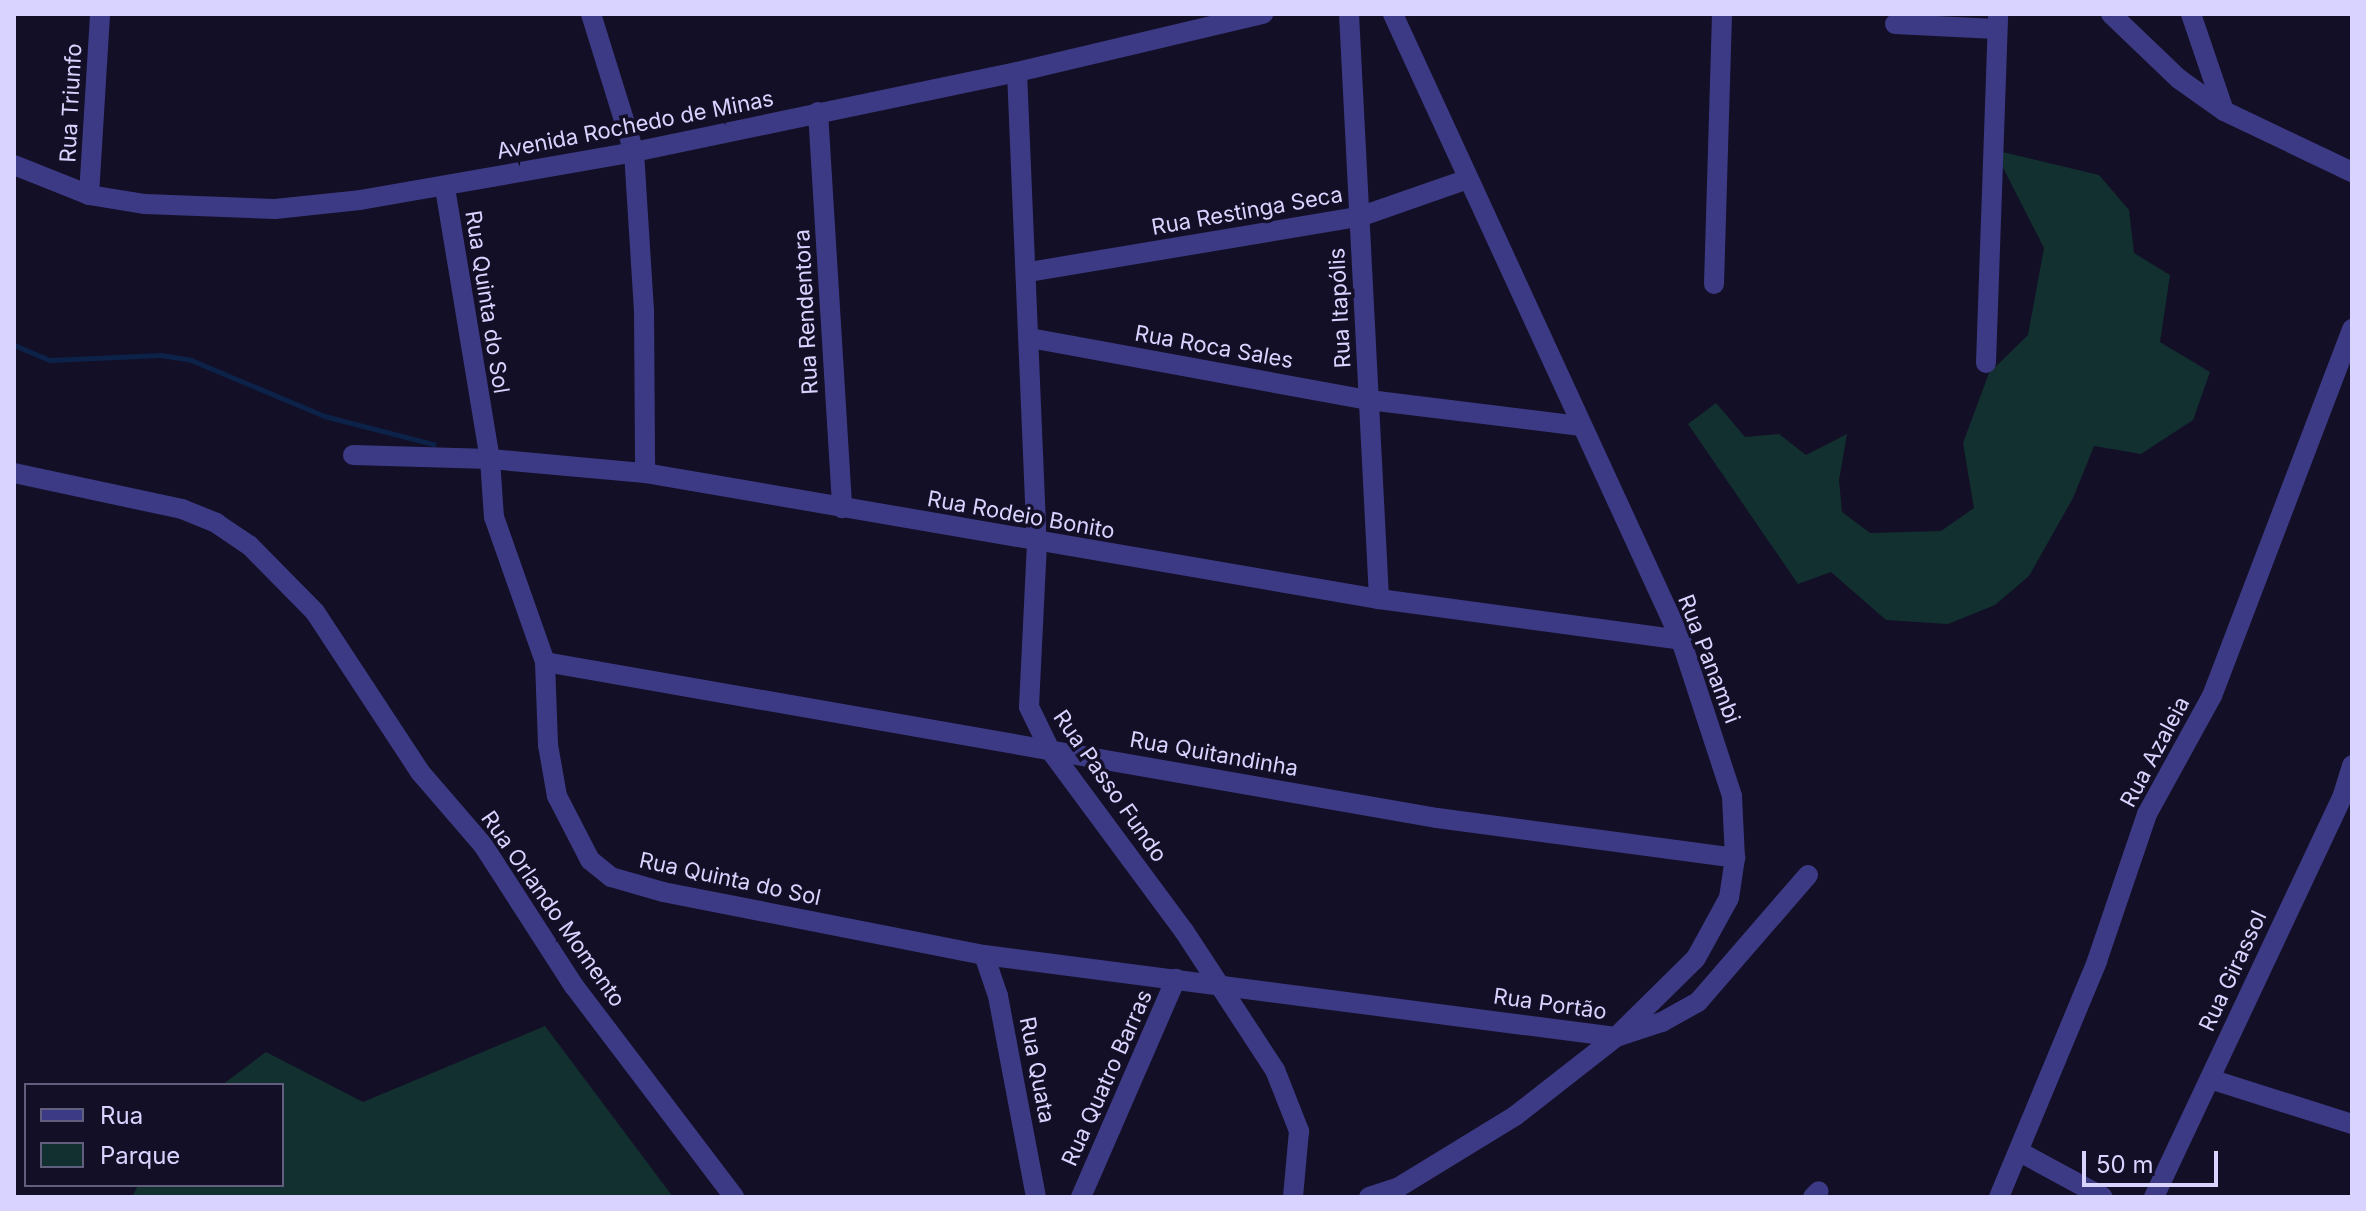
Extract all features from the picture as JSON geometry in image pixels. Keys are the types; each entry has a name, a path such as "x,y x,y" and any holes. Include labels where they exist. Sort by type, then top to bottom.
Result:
{"street":[{"name":"Rua Triunfo","path":"89,195 100,14"},
{"path":"591,14 634,152 644,310 645,473"},
{"name":"Avenida Rochedo de Minas","path":"14,165 89,195 145,204 275,209 445,188 634,152 1017,72 1263,14"},
{"name":"Rua Itapólis","path":"1349,14 1379,599"},
{"name":"Rua Panambi","path":"1369,1197 1402,1192 1515,1116 1616,1037 1696,958 1729,898 1735,858 1732,796 1681,640 1393,14"},
{"path":"1714,284 1722,14"},
{"path":"2111,14 2179,79 2224,111 2352,172"},
{"path":"2191,14 2224,111"},
{"path":"1895,24 1920,20 1997,22 1986,363"},
{"name":"Rua Passo Fundo","path":"1017,72 1029,272 1037,543 1029,707 1050,750 1221,985 1288,1095 1299,1131 1293,1197"},
{"name":"Rua Rendentora","path":"818,112 842,508"},
{"name":"Rua Restinga Seca","path":"1029,272 1359,217 1468,179"},
{"name":"Rua Quinta do Sol","path":"445,188 490,459 501,549 523,590 545,662 548,745 557,796 590,860 611,877 663,892 984,955 1221,985"},
{"name":"Rua Azaleia","path":"1999,1197 2097,961 2131,852 2212,696 2344,373 2352,329"},
{"name":"Rua Roca Sales","path":"1030,338 1369,400 1581,426"},
{"name":"Rua Rodeio Bonito","path":"353,455 490,459 645,473 1037,543 1379,599 1681,640"},
{"name":"Rua Orlando Momento","path":"14,473 182,509 216,523 260,556 315,612 420,772 483,845 574,986 734,1197"},
{"name":"Rua Quitandinha","path":"545,662 1437,818 1735,858"},
{"name":"Rua Girassol","path":"2154,1197 2347,796 2352,765"},
{"name":"Rua Portão","path":"1221,985 1616,1037 1662,1022 1698,1002 1808,875"},
{"name":"Rua Quata","path":"984,955 998,996 1036,1197"},
{"name":"Rua Quatro Barras","path":"1081,1197 1176,979"},
{"path":"2210,1079 2352,1124"},
{"path":"2020,1152 2103,1197"}],"green space":[{"path":"1994,150 2099,175 2129,210 2134,253 2170,275 2160,342 2210,372 2193,420 2141,454 2094,446 2073,498 2029,576 1995,605 1948,624 1886,620 1831,572 1798,584 1688,424 1716,403 1745,437 1779,434 1806,455 1847,434 1839,480 1842,512 1870,533 1941,531 1974,508 1963,443 1989,373 2028,335 2044,248"},
{"path":"545,1026 673,1197 132,1197 137,1187 284,1187 284,1083 225,1083 266,1052 363,1102"}],"waterway":[{"path":"14,345 50,360 161,355 191,360 324,416 433,444"}]}
